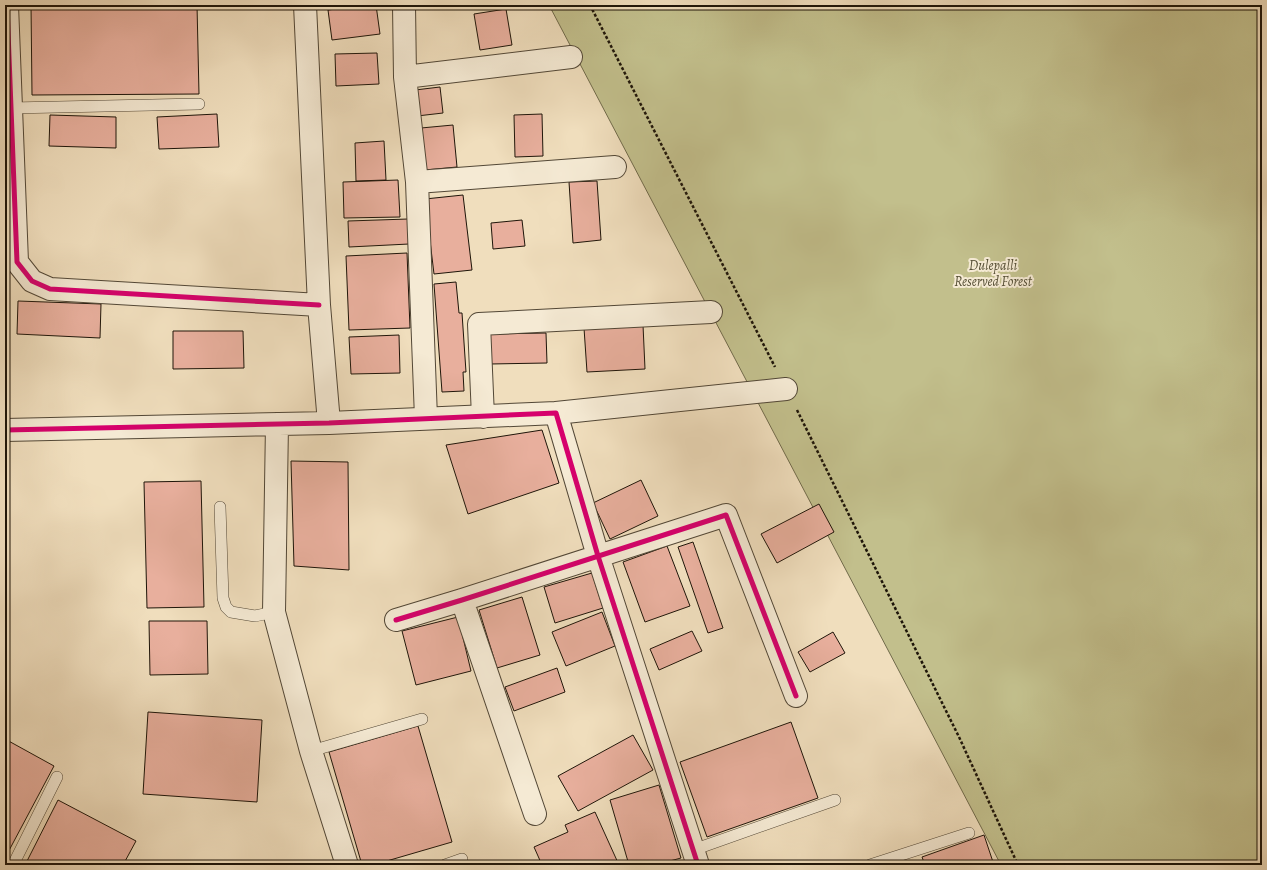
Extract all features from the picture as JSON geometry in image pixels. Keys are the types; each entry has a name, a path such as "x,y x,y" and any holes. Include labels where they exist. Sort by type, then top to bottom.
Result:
{"street":[{"path":"7,5 17,262 32,282 50,290 319,305"},
{"path":"305,5 319,305 329,423"},
{"path":"404,5 405,76 417,182 426,418"},
{"path":"405,76 571,58"},
{"path":"417,182 616,167"},
{"path":"483,416 480,324 711,312"},
{"path":"5,430 329,423 556,413 786,389"},
{"path":"556,413 598,556 696,858"},
{"path":"277,424 274,612 311,751 347,865"},
{"path":"396,620 726,514 796,696"},
{"path":"462,600 535,814"}],"lane":[{"path":"11,108 200,104"},
{"path":"220,508 223,598 226,607 231,612 255,616 274,612"},
{"path":"311,751 422,719"},
{"path":"13,865 57,777"},
{"path":"696,858 835,800"},
{"path":"870,865 969,833"},
{"path":"445,865 462,859"}],"path":[{"path":"590,5 786,389 959,737 1018,865"}],"green space":[{"name":"Dulepalli Reserved Forest","path":"549,5 1262,5 1262,865 1001,865"}],"building":[{"path":"31,5 197,5 199,94 32,95"},
{"path":"376,5 380,34 332,40 328,10"},
{"path":"417,5 430,5 417,9"},
{"path":"454,5 473,5 454,7"},
{"path":"506,9 512,45 480,50 474,14"},
{"path":"377,53 379,84 336,86 335,54"},
{"path":"440,87 443,113 417,116 415,90"},
{"path":"217,114 219,147 159,149 157,117"},
{"path":"542,114 543,156 515,157 514,115"},
{"path":"50,115 116,117 116,148 49,146"},
{"path":"453,125 457,167 425,170 421,128"},
{"path":"384,141 386,180 356,181 355,143"},
{"path":"398,180 400,217 344,218 343,182"},
{"path":"597,181 601,240 573,243 569,182"},
{"path":"463,195 472,270 434,274 425,199"},
{"path":"408,219 409,244 349,247 348,221"},
{"path":"522,220 525,246 493,249 491,223"},
{"path":"407,253 410,328 349,330 346,256"},
{"path":"456,282 459,313 462,313 466,372 463,372 464,391 442,392 434,284"},
{"path":"18,301 101,304 100,338 17,334"},
{"path":"643,325 645,369 587,372 584,328"},
{"path":"173,331 243,331 244,368 173,369"},
{"path":"546,333 547,363 490,364 489,334"},
{"path":"399,335 400,373 351,374 349,337"},
{"path":"542,430 559,483 468,514 446,445"},
{"path":"291,461 348,462 349,570 294,566"},
{"path":"641,480 658,516 610,539 593,503"},
{"path":"201,481 204,607 147,608 144,482"},
{"path":"819,504 834,532 777,563 761,534"},
{"path":"693,542 723,628 708,633 678,547"},
{"path":"667,546 690,606 645,622 623,562"},
{"path":"592,573 603,608 555,623 544,587"},
{"path":"522,597 540,655 497,668 479,610"},
{"path":"602,612 615,646 566,666 552,632"},
{"path":"458,617 471,671 416,685 402,631"},
{"path":"149,621 207,621 208,674 150,675"},
{"path":"692,631 702,651 659,670 650,649"},
{"path":"833,632 845,653 810,672 798,652"},
{"path":"557,668 565,692 514,711 505,687"},
{"path":"148,712 262,720 257,802 143,794"},
{"path":"791,722 818,798 707,837 680,762"},
{"path":"418,726 452,842 373,865 362,865 329,752"},
{"path":"633,735 653,770 578,811 558,776"},
{"path":"5,739 54,766 5,858"},
{"path":"659,785 681,858 655,865 629,865 610,800"},
{"path":"58,800 136,841 123,865 25,865"},
{"path":"595,812 619,865 542,865 534,847 568,832 565,825"},
{"path":"984,835 994,865 925,865 922,857"}],"cycle path":[{"path":"7,5 17,262 32,281 50,289 319,305"},
{"path":"5,430 329,423 556,413 598,556 698,865"},
{"path":"396,620 726,515 796,696"}]}
